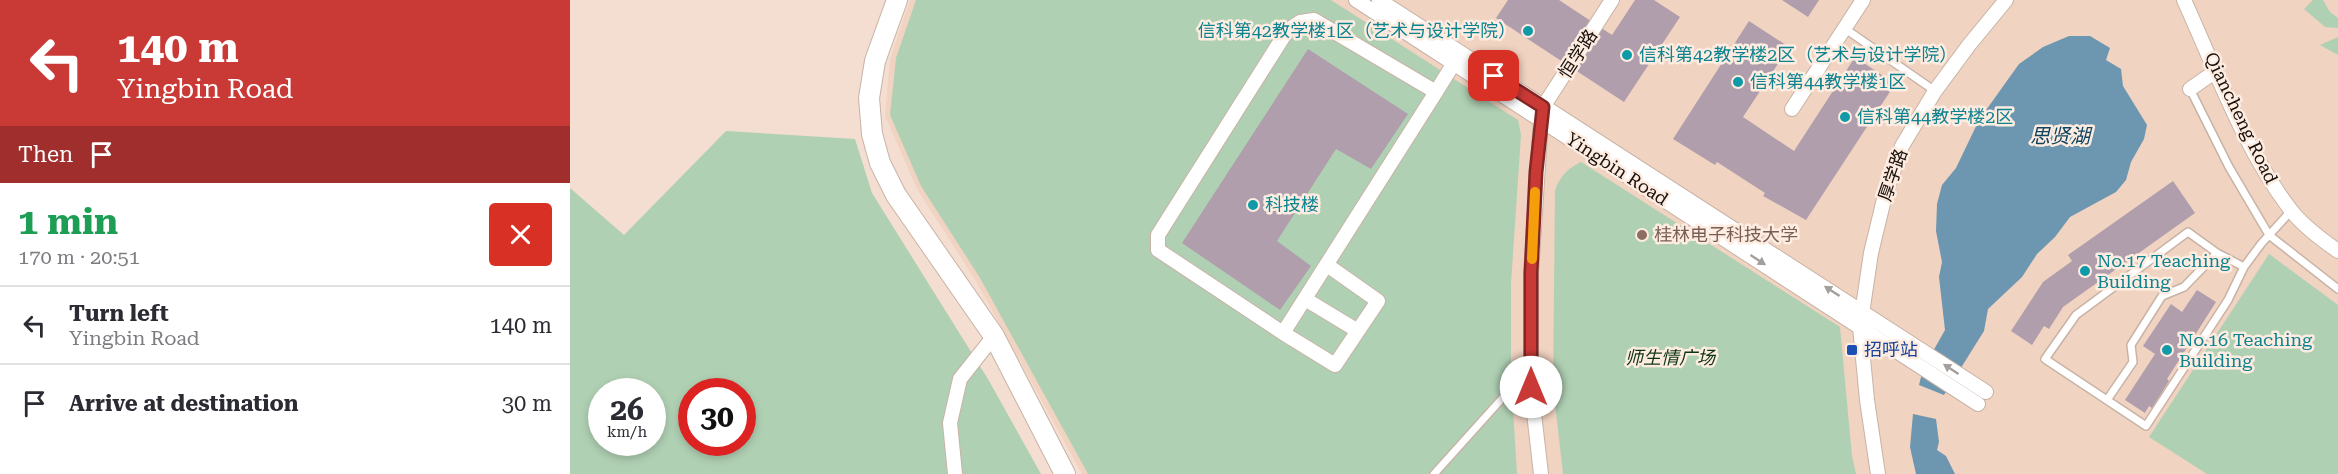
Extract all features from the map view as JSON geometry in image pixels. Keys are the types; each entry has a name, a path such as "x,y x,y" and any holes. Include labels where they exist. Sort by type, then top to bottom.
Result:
{"street":[{"path":"897,0 875,61 869,98 875,149 896,195 994,336 1065,474"},
{"name":"Yingbin Road","path":"1356,0 1454,63 1542,113 1861,310 1986,392"},
{"name":"Yingbin Road","path":"1379,0 1542,113 1978,404"},
{"name":"恒学路","path":"1542,113 1612,0"},
{"path":"1792,109 1863,0"},
{"name":"厚学路","path":"1860,327 1861,310 1885,195 1902,146 1935,91 2006,0"},
{"name":"Qiancheng Road","path":"2184,0 2216,71 2270,179 2291,211 2338,251"},
{"path":"1327,265 1378,301 1335,365 1158,250 1158,235 1280,40 1287,31 1300,22 1314,20 1436,92"},
{"path":"1283,333 1454,63"},
{"path":"2190,89 2216,71"},
{"path":"1541,474 1531,387 1531,273 1542,113"},
{"path":"1305,298 1358,331"},
{"path":"1860,327 1867,400 1878,474"},
{"path":"955,474 950,423 960,379 994,336"}],"lane":[{"path":"1844,28 1935,91"},
{"path":"2190,89 2229,167 2269,235 2338,289"},
{"path":"2244,267 2217,253 2188,232 2076,315 2045,359 2146,426 2228,300 2244,267 2291,211"},
{"path":"2107,400 2133,362 2131,345 2162,296 2184,287 2217,253"},
{"path":"1434,474 1508,393 1531,387"}],"shaded area":[{"name":"桂林电子科技大学","path":"910,0 2338,0 2338,474 1082,474 976,281 917,189 885,116 890,59"}],"green space":[{"path":"916,0 1331,0 1518,120 1521,135 1511,284 1511,375 1517,474 1088,474 980,278 921,186 890,115 896,58"},
{"path":"2313,0 2323,0 2330,12 2338,18 2338,28 2325,27 2304,9"},
{"path":"2338,37 2338,55 2320,45"},
{"path":"726,131 855,139 872,193 988,379 1041,474 570,474 570,188 624,235"},
{"name":"师生情广场","path":"1581,162 1840,327 1852,456 1856,474 1563,474 1553,386 1555,190 1565,173"},
{"path":"2269,254 2338,305 2338,474 2207,474 2149,437"}],"water":[{"name":"思贤湖","path":"2069,36 2090,36 2110,48 2106,60 2121,69 2123,86 2147,125 2144,139 2131,162 2126,180 2116,192 2070,217 2055,237 2037,254 2022,277 1988,309 1984,331 1944,395 1919,385 1923,369 1945,330 1939,277 1942,262 1936,231 1937,204 1942,185 1956,168 1979,120 2019,64 2043,47"},
{"path":"1913,414 1936,419 1939,442 1937,450 1946,456 1955,474 1916,474 1910,447"}],"building":[{"path":"1508,0 1559,0 1612,35 1635,0 1654,0 1680,17 1624,102 1496,18"},
{"path":"1782,0 1819,0 1808,17"},
{"path":"1749,21 1789,47 1743,117 1794,151 1855,57 1895,84 1806,220 1763,196 1765,193 1717,162 1715,165 1673,139"},
{"name":"科技楼","path":"1308,49 1408,114 1371,169 1336,149 1277,241 1311,266 1280,310 1182,243"},
{"name":"No.17 Teaching Building","path":"2173,181 2195,213 2063,307 2049,329 2044,326 2032,345 2011,331 2043,282 2072,261 2068,255"},
{"name":"No.16 Teaching Building","path":"2197,290 2216,302 2167,379 2169,381 2152,408 2149,406 2145,413 2125,400 2155,354 2143,346 2171,304 2182,312"}],"slow traffic":[{"path":"1532,259 1535,192"}],"place":[{"name":"信科第42教学楼1区（艺术与设计学院）","path":"1528,31"},
{"name":"信科第42教学楼2区（艺术与设计学院）","path":"1627,55"},
{"name":"信科第44教学楼1区","path":"1738,82"},
{"name":"信科第44教学楼2区","path":"1845,117"},
{"name":"科技楼","path":"1253,205"},
{"name":"桂林电子科技大学","path":"1642,235"},
{"name":"No.17 Teaching Building","path":"2085,271"},
{"name":"招呼站","path":"1852,350"},
{"name":"No.16 Teaching Building","path":"2167,350"}],"route":[{"path":"1494,76 1543,107 1536,172 1531,273 1531,387"}]}
